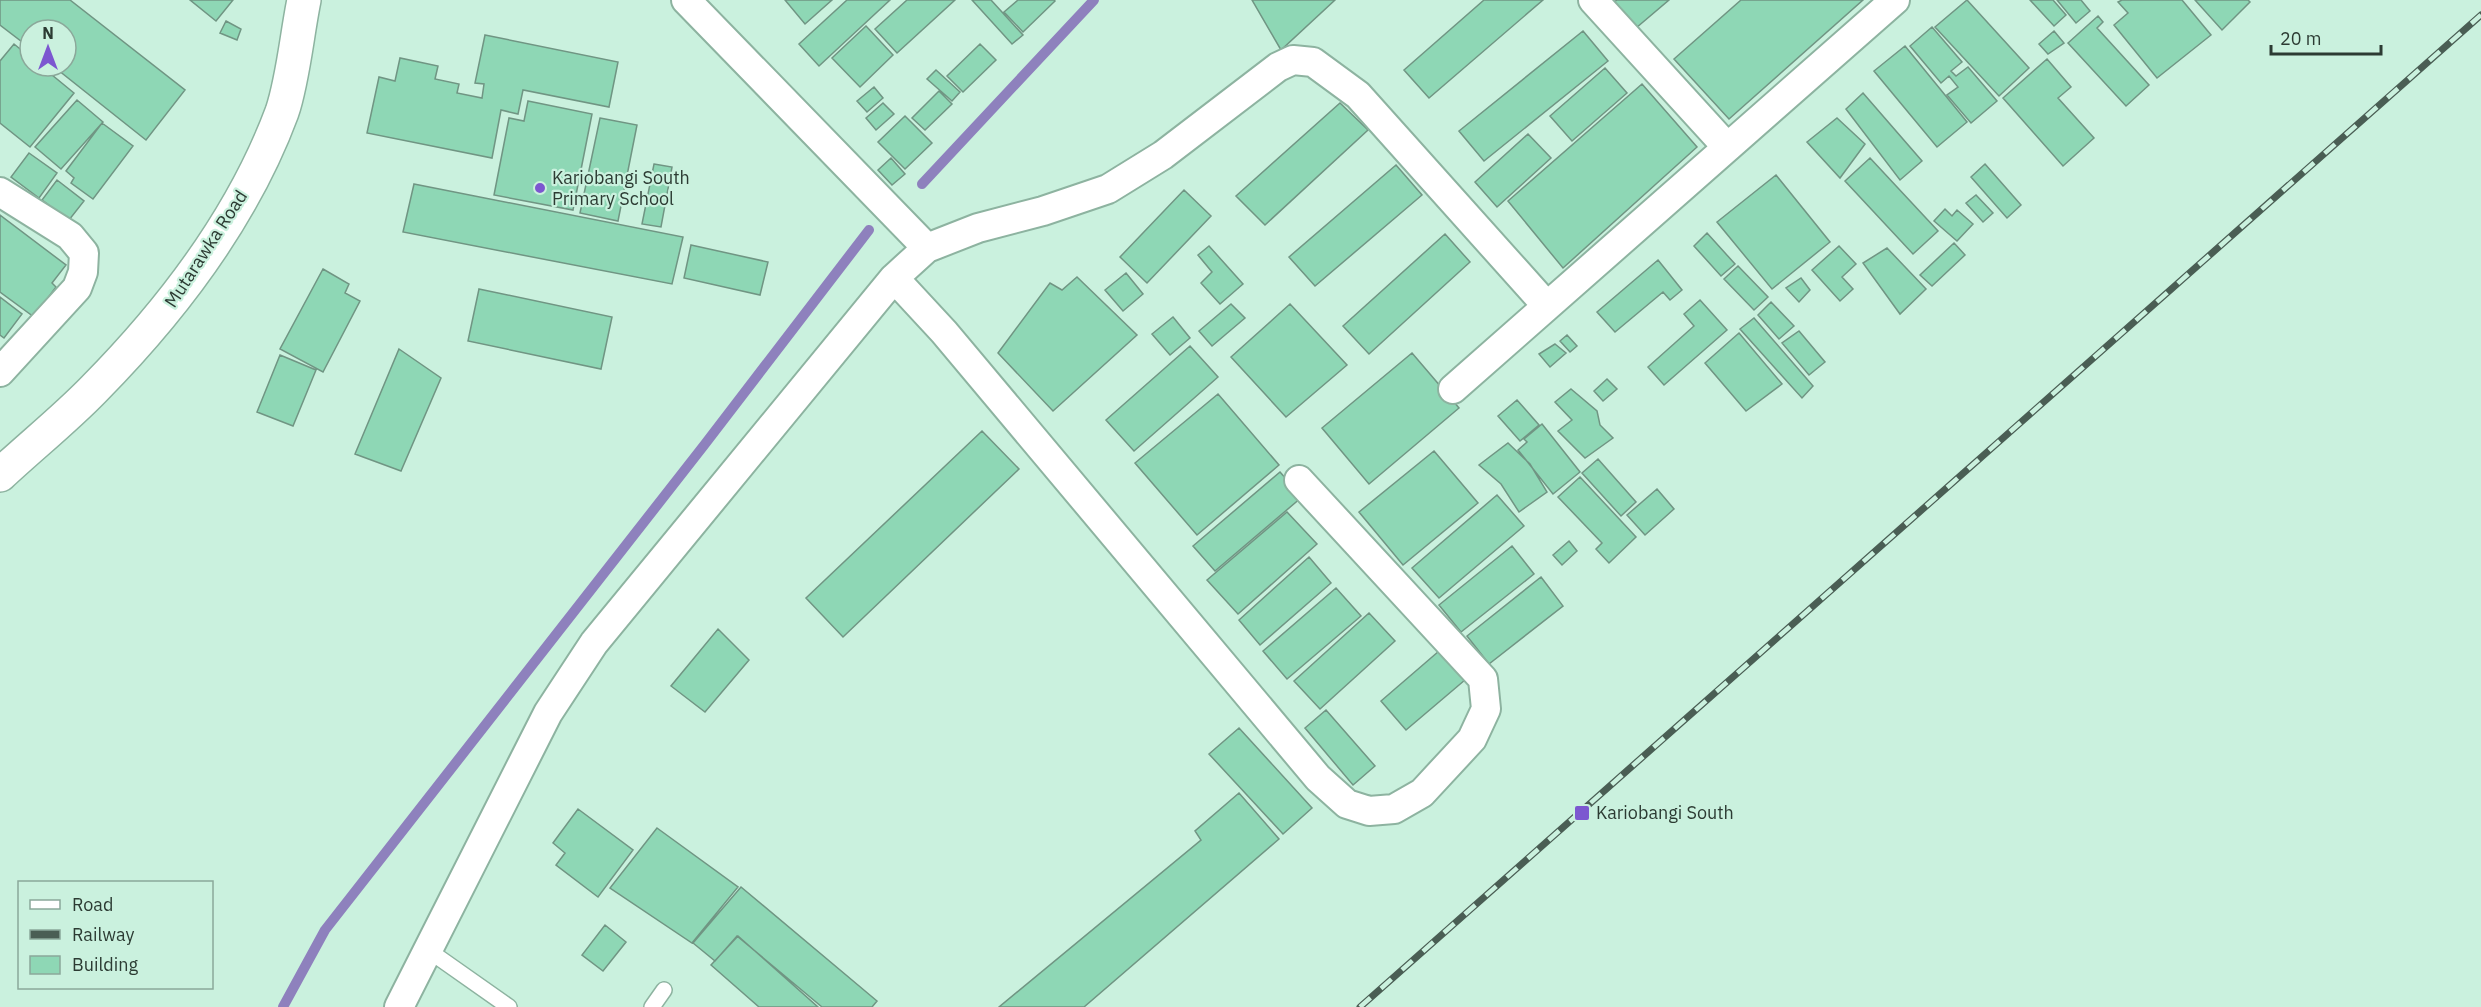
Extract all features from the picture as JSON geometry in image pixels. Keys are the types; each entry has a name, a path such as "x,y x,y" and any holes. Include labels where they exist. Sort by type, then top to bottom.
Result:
{"street":[{"name":"Mutarawka Road","path":"0,475 94,390 174,301 223,227 252,177 282,110 304,0"},
{"path":"686,0 927,248"},
{"path":"1593,0 1727,147"},
{"path":"1453,389 1889,2"},
{"path":"399,1007 548,713 594,643 894,278 927,248 978,228 1043,211 1108,189 1163,155 1278,67 1293,60 1313,62 1358,95 1547,306"},
{"path":"0,192 70,236 84,253 83,272 77,288 0,372"},
{"path":"894,278 944,332 1318,778 1347,804 1368,811 1394,810 1422,792 1472,739 1486,709 1483,678 1299,480"}],"lane":[{"path":"428,950 509,1007"},
{"path":"652,1007 664,990"}],"building":[{"path":"0,0 70,0 185,90 146,140 68,78 78,78 78,18 18,18 18,39 0,25"},
{"path":"190,0 233,0 216,21"},
{"path":"785,0 832,0 805,24"},
{"path":"847,0 890,0 819,66 799,44"},
{"path":"907,0 955,0 897,53 875,29"},
{"path":"972,0 991,0 1023,35 1012,44"},
{"path":"1018,0 1055,1 1023,32 1004,12"},
{"path":"1252,0 1335,0 1281,50"},
{"path":"1484,0 1543,0 1429,98 1404,70"},
{"path":"1617,0 1669,0 1636,28 1614,2"},
{"path":"1741,0 1863,0 1729,119 1674,59"},
{"path":"1967,0 2029,68 1999,96 1935,27"},
{"path":"2030,0 2053,0 2066,15 2054,26"},
{"path":"2057,0 2081,0 2090,11 2076,23"},
{"path":"2122,0 2182,0 2211,35 2157,78 2114,25 2128,13 2118,2"},
{"path":"2195,0 2248,0 2250,2 2222,30"},
{"path":"2098,16 2103,22 2097,28 2149,85 2126,106 2068,43"},
{"path":"226,21 241,29 237,40 220,33"},
{"path":"866,26 893,55 860,87 832,58"},
{"path":"1932,27 1962,62 1951,71 1956,76 1968,67 1997,101 1971,123 1947,95 1958,87 1949,76 1941,83 1910,46"},
{"path":"1583,31 1608,61 1484,161 1459,131"},
{"path":"2054,31 2064,43 2048,54 2039,44"},
{"path":"485,35 618,62 609,107 523,90 518,114 501,110 492,158 367,133 379,77 395,81 400,58 438,66 435,79 459,84 457,93 482,98 484,84 475,83"},
{"path":"14,44 18,47 18,78 56,78 74,93 30,147 0,123 0,61"},
{"path":"980,44 996,60 963,92 947,76"},
{"path":"1905,46 1967,122 1937,147 1874,71"},
{"path":"2047,59 2071,87 2058,98 2094,138 2063,166 2003,98"},
{"path":"1605,68 1627,93 1572,141 1550,116"},
{"path":"936,70 960,92 952,101 927,79"},
{"path":"1642,84 1697,147 1563,268 1508,201"},
{"path":"874,87 883,98 867,112 857,101"},
{"path":"939,91 952,104 925,130 912,118"},
{"path":"1863,93 1922,161 1900,180 1846,109"},
{"path":"77,100 103,122 61,169 35,147"},
{"path":"528,101 592,114 573,210 494,195 509,118 524,121"},
{"path":"883,103 894,114 876,130 866,118"},
{"path":"1340,103 1368,130 1265,225 1236,196"},
{"path":"905,116 932,143 905,169 878,142"},
{"path":"600,118 637,125 618,221 580,213"},
{"path":"1837,118 1865,144 1840,178 1807,142"},
{"path":"102,123 133,146 93,199 71,183 74,178 66,171"},
{"path":"1528,134 1551,158 1497,207 1475,182"},
{"path":"29,153 57,173 39,198 11,177"},
{"path":"891,158 905,174 892,185 878,170"},
{"path":"1870,158 1938,231 1913,254 1845,181"},
{"path":"654,164 672,167 661,227 642,224"},
{"path":"1985,164 2021,205 2007,218 1971,177"},
{"path":"1396,165 1422,195 1315,286 1289,257"},
{"path":"1776,175 1830,242 1772,289 1717,222"},
{"path":"57,180 84,201 69,220 42,200"},
{"path":"414,184 683,237 672,284 403,232"},
{"path":"1184,190 1211,216 1147,283 1120,257"},
{"path":"1976,195 1993,213 1983,222 1966,203"},
{"path":"1945,209 1952,216 1957,210 1973,224 1957,241 1934,221"},
{"path":"0,215 66,265 52,283 56,287 34,317 0,292"},
{"path":"1707,233 1735,264 1721,276 1694,246"},
{"path":"1445,234 1470,262 1369,354 1343,326"},
{"path":"1954,243 1965,255 1932,286 1920,275"},
{"path":"691,245 768,262 760,295 684,278"},
{"path":"1209,246 1243,284 1220,304 1201,283 1212,272 1198,255"},
{"path":"1839,246 1856,264 1842,277 1853,289 1840,301 1812,270"},
{"path":"1887,248 1926,289 1900,314 1863,263"},
{"path":"1658,260 1682,290 1670,300 1663,292 1615,332 1597,312"},
{"path":"1738,266 1768,297 1754,310 1724,279"},
{"path":"323,269 349,284 345,293 360,301 323,372 280,349"},
{"path":"1126,273 1143,294 1123,311 1105,290"},
{"path":"1077,277 1137,335 1053,411 998,353 1050,283 1062,290"},
{"path":"1801,278 1810,290 1799,302 1786,288"},
{"path":"479,289 612,317 601,369 468,341"},
{"path":"0,297 22,314 4,338 0,335"},
{"path":"1700,300 1727,330 1664,385 1648,367 1694,326 1684,314"},
{"path":"1771,302 1794,326 1779,339 1758,315"},
{"path":"1231,304 1245,318 1212,346 1199,331"},
{"path":"1290,304 1347,365 1286,417 1231,357"},
{"path":"1173,317 1190,338 1170,355 1152,334"},
{"path":"1754,318 1813,386 1802,398 1740,329"},
{"path":"1799,331 1825,362 1809,375 1782,343"},
{"path":"1739,333 1782,384 1746,411 1705,363"},
{"path":"1567,335 1577,346 1570,352 1560,341"},
{"path":"1555,344 1566,353 1550,367 1539,354"},
{"path":"1190,346 1218,377 1134,451 1106,420"},
{"path":"399,349 441,378 401,471 355,454"},
{"path":"1412,353 1459,408 1369,484 1322,428"},
{"path":"280,355 316,370 293,426 257,412"},
{"path":"1607,379 1617,389 1603,401 1594,391"},
{"path":"1571,389 1597,411 1600,425 1613,438 1585,458 1558,431 1572,420 1555,402"},
{"path":"1218,394 1279,465 1197,535 1135,463"},
{"path":"1517,400 1539,425 1520,441 1498,416"},
{"path":"1542,424 1580,472 1553,494 1518,450 1527,442 1524,439"},
{"path":"982,431 1019,469 843,637 806,598"},
{"path":"1508,443 1530,464 1547,492 1519,512 1501,484 1479,465"},
{"path":"1434,451 1478,503 1403,565 1359,512"},
{"path":"1598,459 1636,502 1621,516 1582,473"},
{"path":"1280,472 1302,497 1215,571 1193,546"},
{"path":"1580,477 1636,537 1609,563 1596,549 1602,543 1558,497"},
{"path":"1657,489 1674,509 1645,535 1627,515"},
{"path":"1497,495 1524,526 1439,598 1412,568"},
{"path":"1287,512 1317,544 1238,614 1207,580"},
{"path":"1569,541 1577,551 1562,565 1553,555"},
{"path":"1512,546 1534,574 1461,632 1439,605"},
{"path":"1309,557 1331,583 1260,645 1239,620"},
{"path":"1541,577 1563,606 1489,664 1467,636"},
{"path":"1336,588 1361,616 1287,679 1263,651"},
{"path":"1369,613 1395,641 1320,709 1294,681"},
{"path":"718,629 749,660 705,712 671,686"},
{"path":"1446,645 1472,674 1406,730 1381,701"},
{"path":"1326,710 1375,766 1353,785 1305,728"},
{"path":"1239,728 1312,808 1283,834 1209,754"},
{"path":"1239,793 1279,839 1084,1007 999,1007 1201,840 1195,831"},
{"path":"578,809 633,850 598,897 556,865 565,853 553,843"},
{"path":"657,828 738,887 692,943 610,888"},
{"path":"741,887 877,1001 872,1007 822,1007 737,936 715,961 693,943"},
{"path":"605,925 626,942 603,971 582,955"},
{"path":"738,936 818,1007 759,1007 711,965"}],"waterway":[{"path":"922,184 1094,0"},
{"path":"283,1007 325,930 705,444 869,230"}],"railway":[{"path":"1360,1007 2481,15"}],"place":[{"name":"Kariobangi South Primary School","path":"540,188"},
{"name":"Kariobangi South","path":"1582,813"}]}
